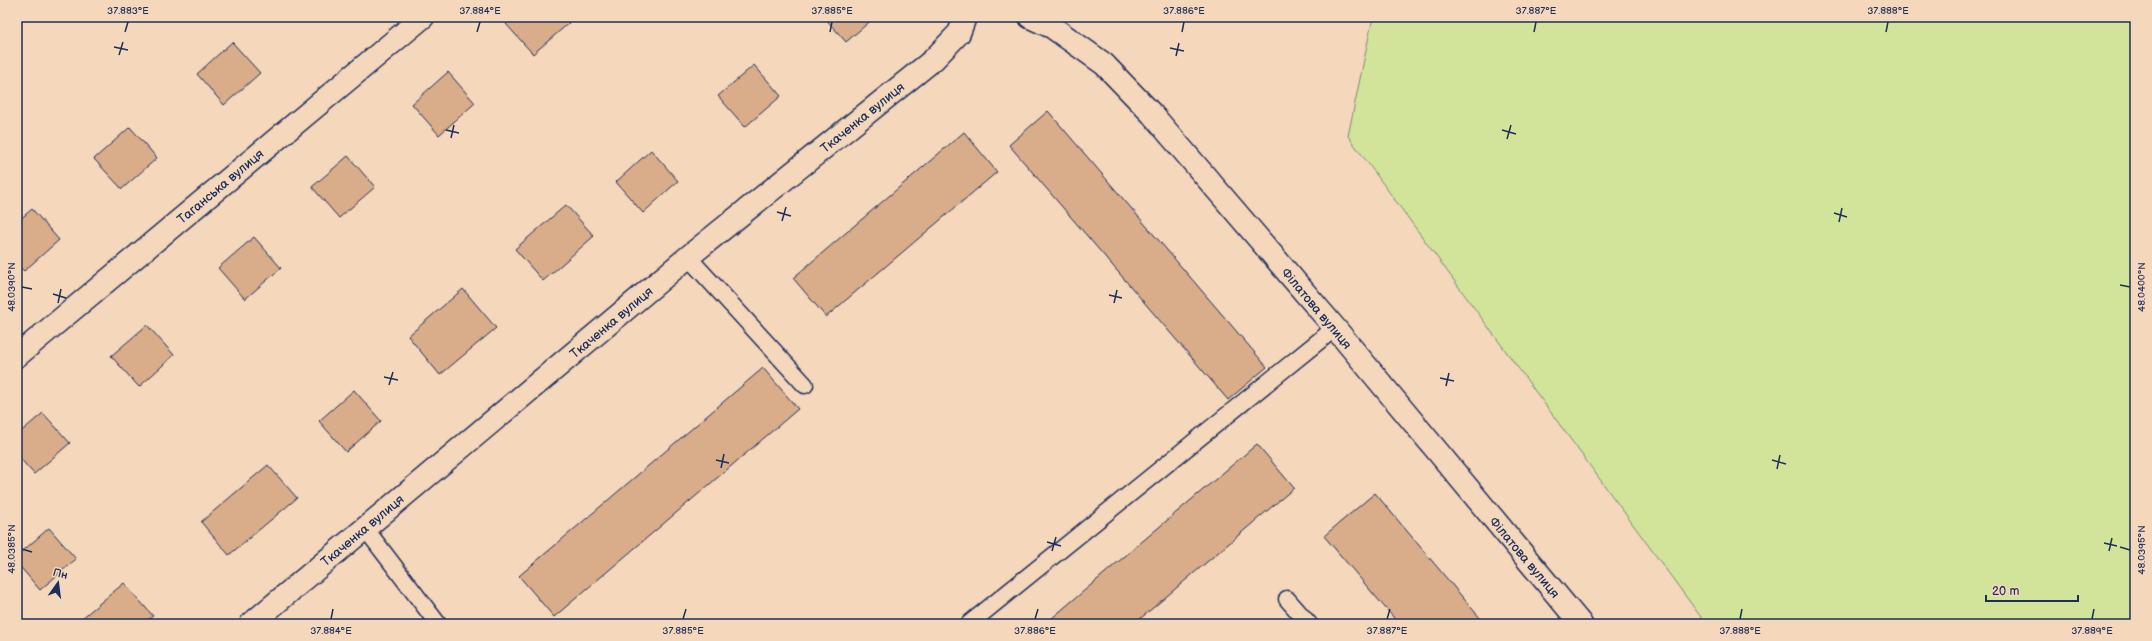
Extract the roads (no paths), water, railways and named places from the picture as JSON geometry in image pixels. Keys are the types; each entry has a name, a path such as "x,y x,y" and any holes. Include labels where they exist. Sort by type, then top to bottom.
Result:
{"street":[{"name":"Таганська вулиця","path":"17,356 423,17"},
{"name":"Ткаченка вулиця","path":"251,624 688,257 933,60 959,33 965,17"},
{"name":"Філатова вулиця","path":"1030,17 1052,27 1110,70 1152,114 1335,328 1581,624"}],"lane":[{"path":"688,257 806,385"},
{"path":"969,624 1335,328"},
{"path":"365,528 438,624"},
{"path":"1287,599 1309,624"}]}
